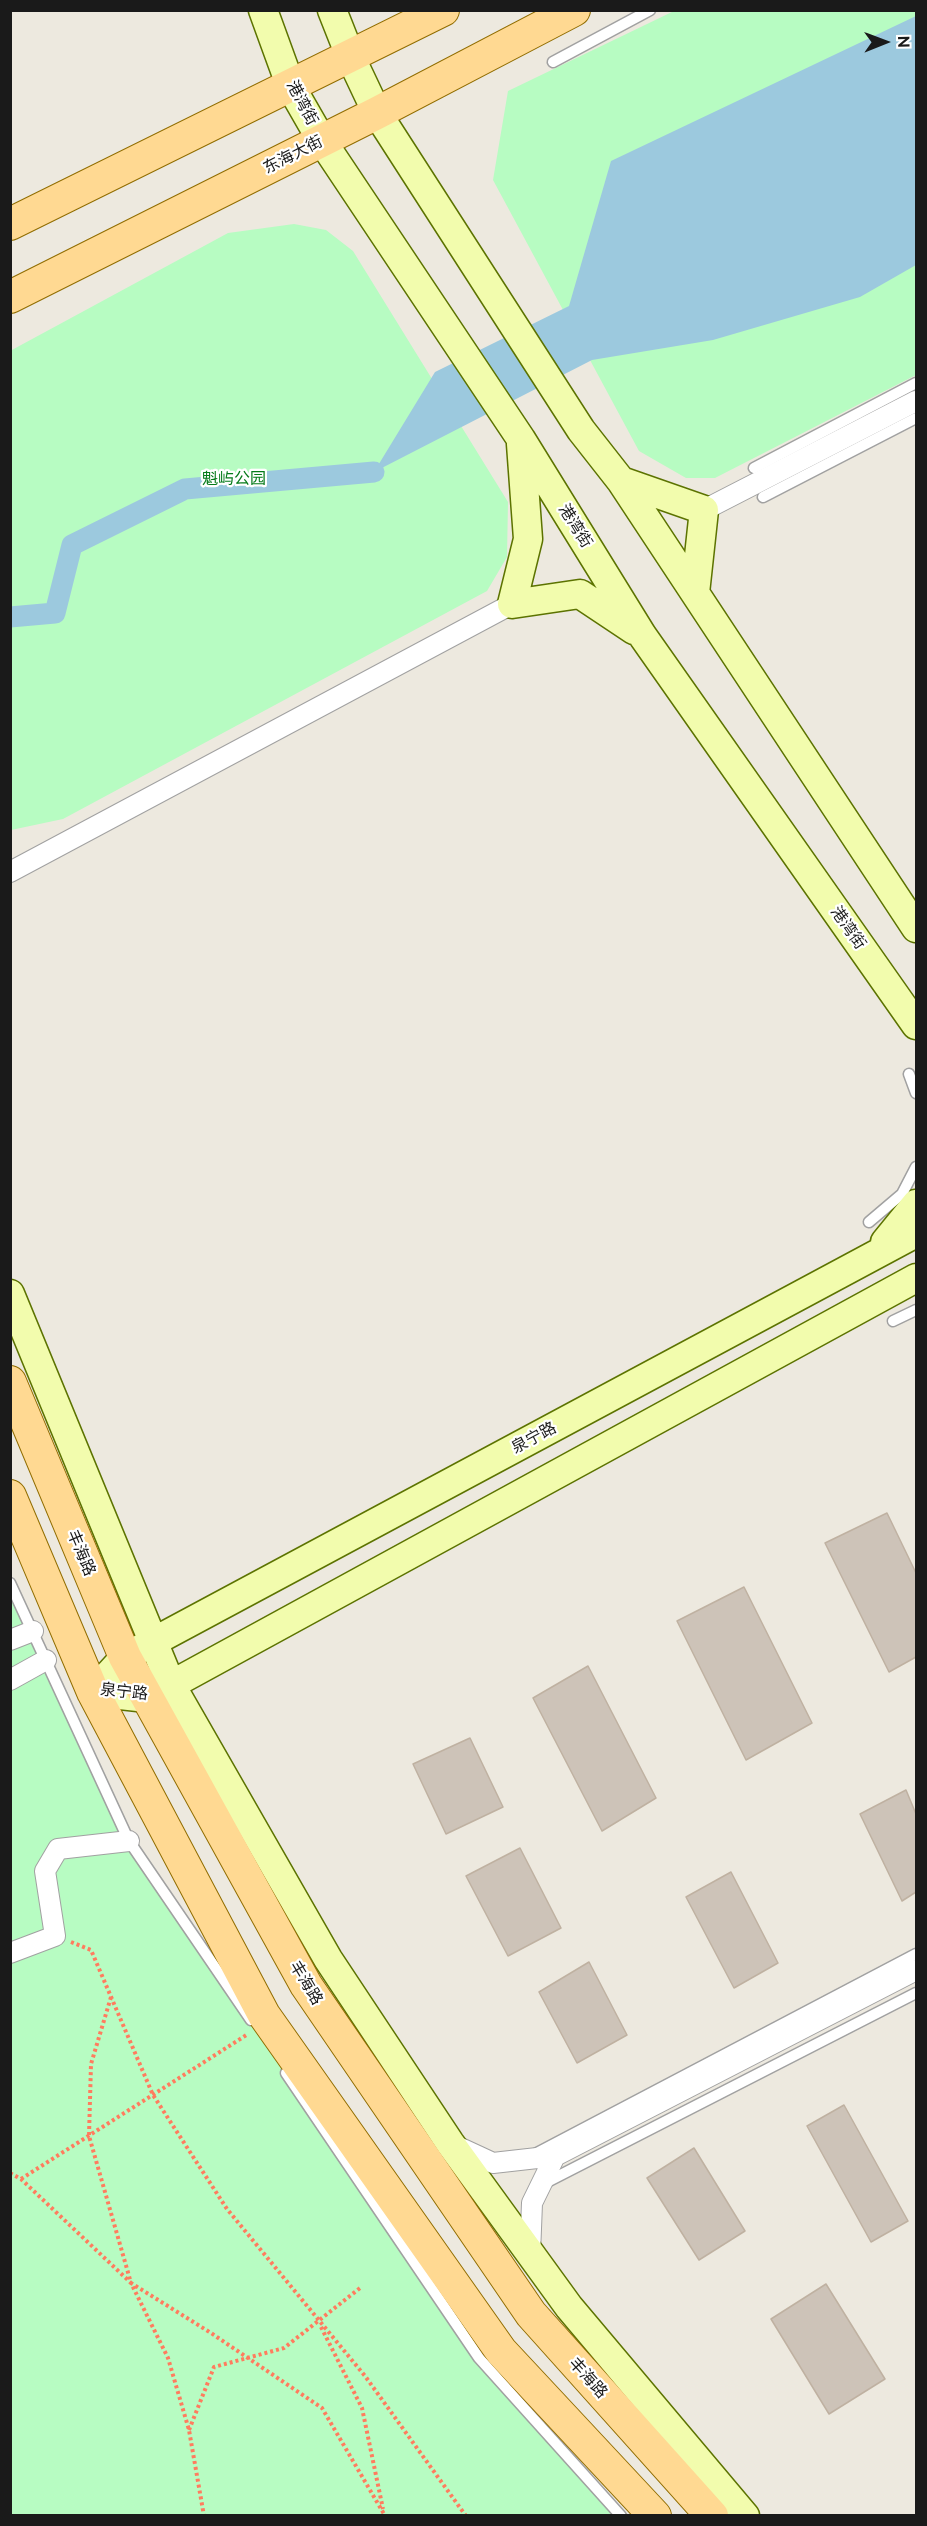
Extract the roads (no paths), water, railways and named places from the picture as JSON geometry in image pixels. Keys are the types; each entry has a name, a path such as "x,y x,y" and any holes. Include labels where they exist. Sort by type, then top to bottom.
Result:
{"main road":[{"path":"10,224 351,58 443,10"},
{"name":"东海大街","path":"10,297 322,141 574,10"},
{"name":"丰海路","path":"10,1382 125,1657 159,1692 306,1985 531,2314 712,2516"},
{"path":"10,1496 93,1692 264,2015 501,2351 655,2516"}],"street":[{"name":"港湾街","path":"263,10 291,87 322,141 518,435 642,635 916,1025"},
{"path":"332,10 351,58 377,113 581,430 621,482 916,928"},
{"path":"621,482 704,510 916,401"},
{"path":"512,604 528,539 518,435"},
{"path":"695,593 704,510"},
{"path":"10,872 512,604 580,594 642,635"},
{"path":"874,1255 916,1204"},
{"name":"泉宁路","path":"93,1692 125,1657 916,1233"},
{"name":"泉宁路","path":"93,1692 159,1692 915,1280"},
{"path":"10,1294 154,1641 159,1692 328,1959 450,2143 569,2307 745,2516"},
{"path":"10,1640 33,1631"},
{"path":"10,1680 46,1660"},
{"path":"10,1953 55,1936 45,1870 58,1849 129,1841"},
{"path":"450,2143 493,2163 555,2156 916,1970"},
{"path":"530,2254 532,2203 555,2156"}],"lane":[{"path":"554,62 651,10"},
{"path":"754,468 916,383"},
{"path":"763,497 916,418"},
{"path":"909,1074 916,1093"},
{"path":"869,1222 902,1194 916,1167"},
{"path":"893,1321 916,1310"},
{"path":"10,1583 129,1841 256,2029"},
{"path":"525,2159 916,1954"},
{"path":"540,2186 916,1993"},
{"path":"283,2068 479,2358 621,2516"}],"water":[{"path":"916,16 916,265 860,297 713,340 592,360 374,472 435,372 569,306 611,161"}],"waterway":[{"path":"10,617 55,613 72,545 185,489 374,472"}],"park label":[{"name":"魁屿公园","path":"234,479"}]}
